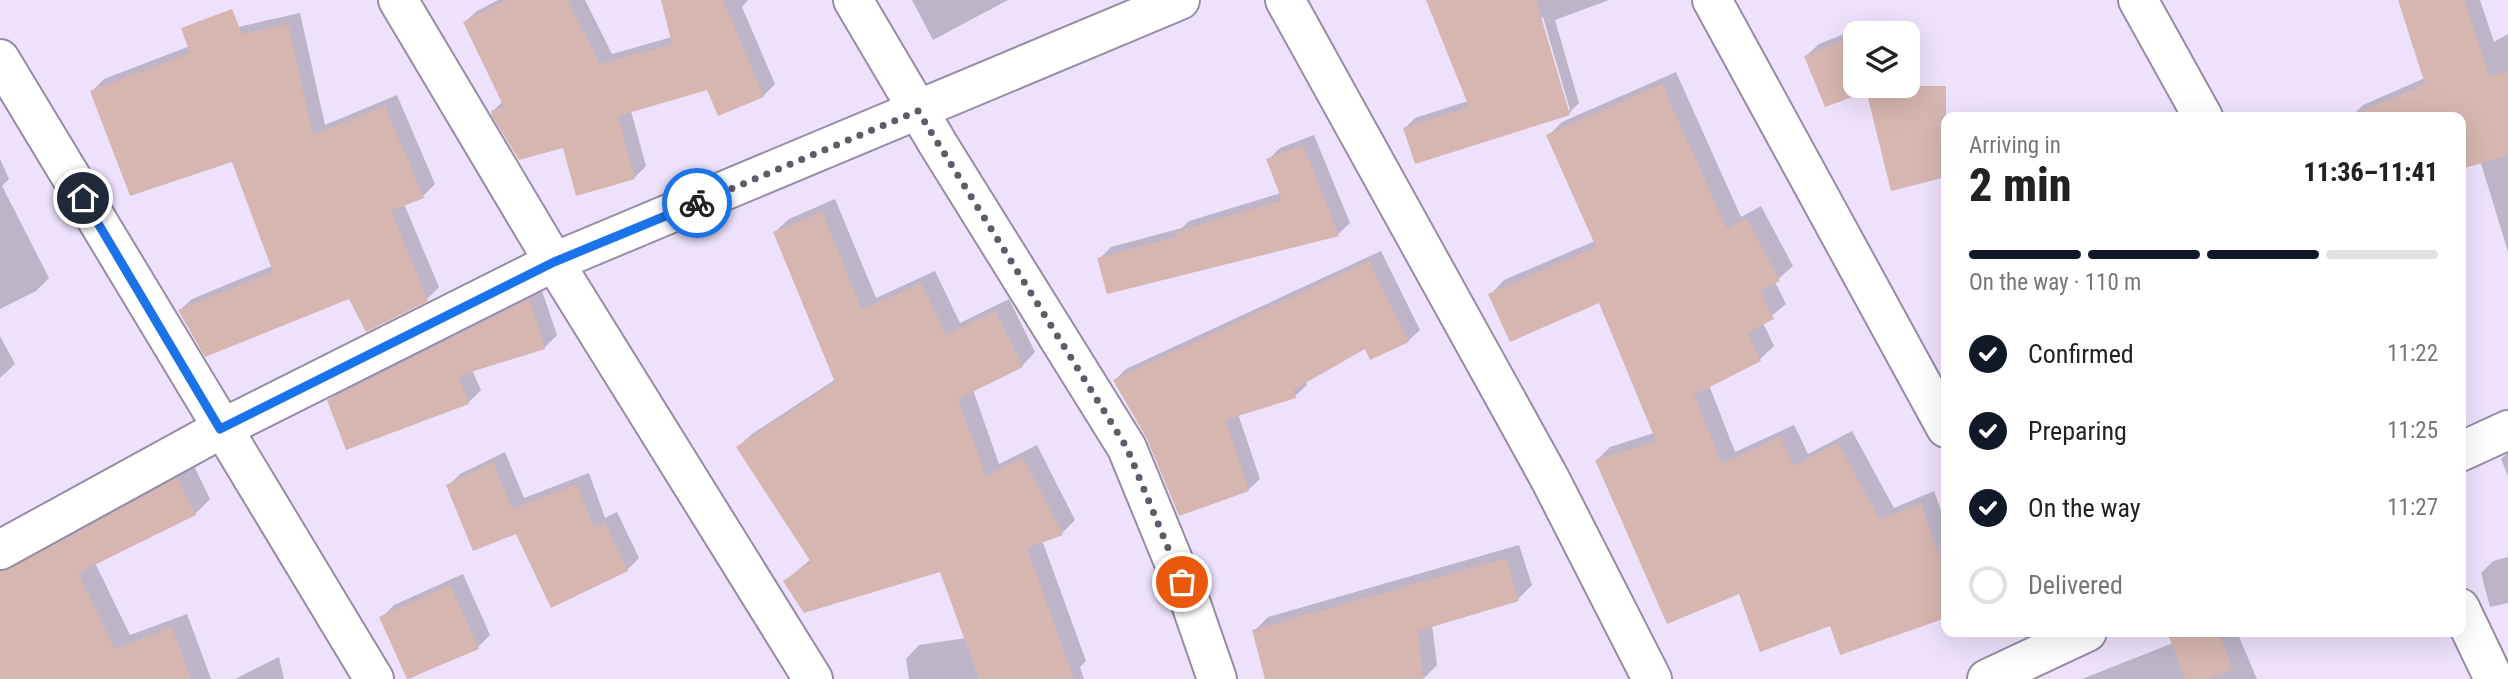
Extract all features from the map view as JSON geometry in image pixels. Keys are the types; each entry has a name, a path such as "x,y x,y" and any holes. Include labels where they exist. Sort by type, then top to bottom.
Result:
{"street":[{"path":"398,0 554,262 813,679"},
{"path":"853,0 918,111 1127,448 1191,604 1217,679"},
{"path":"0,550 220,429 554,262 1180,0"},
{"path":"1285,0 1550,479 1652,679"},
{"path":"1712,0 1941,419"},
{"path":"2138,0 2200,112"},
{"path":"0,59 220,429 374,679"},
{"path":"2466,449 2508,430"},
{"path":"2466,621 2494,679"},
{"path":"1987,679 2029,670 2067,637"}],"building":[{"path":"507,0 567,0 600,64 672,44 661,0 723,0 764,97 718,116 707,90 618,116 635,179 576,196 563,148 519,160 492,116 491,111 504,107 463,22"},
{"path":"1426,0 1536,0 1570,115 1415,164 1403,128 1469,107"},
{"path":"2398,0 2464,0 2489,76 2508,71 2508,156 2466,167 2466,112 2361,112 2425,84"},
{"path":"232,9 242,34 288,24 313,135 385,106 424,198 391,211 428,301 366,332 349,299 205,357 178,310 273,272 232,162 130,196 90,91 190,53 181,28"},
{"path":"1843,41 1843,98 1850,98 1825,107 1804,56"},
{"path":"1662,84 1727,229 1747,218 1780,281 1760,291 1774,319 1747,333 1761,361 1694,395 1722,464 1780,437 1794,466 1838,443 1880,520 1921,503 1941,561 1941,620 1840,655 1830,626 1760,652 1739,594 1667,624 1595,460 1656,441 1599,303 1510,342 1488,294 1596,247 1546,135"},
{"path":"1920,86 1946,86 1946,112 1941,112 1941,178 1891,191 1868,98 1920,98"},
{"path":"1303,145 1339,236 1107,294 1097,258 1177,237 1175,232 1282,200 1266,159"},
{"path":"822,212 862,310 921,283 946,335 995,311 1023,367 958,399 986,476 1023,457 1063,535 1027,548 1074,679 979,679 940,572 804,613 783,581 811,562 736,447 835,382 773,232"},
{"path":"1369,261 1409,342 1370,360 1365,349 1293,390 1296,398 1225,420 1249,491 1179,516 1147,439 1113,380"},
{"path":"529,299 545,349 458,376 469,404 346,450 327,400"},
{"path":"493,462 512,509 577,484 594,528 605,523 628,571 551,608 516,534 473,551 446,485"},
{"path":"177,478 196,515 78,573 115,649 172,627 191,679 0,679 0,572"},
{"path":"1506,558 1519,601 1418,631 1423,679 1265,679 1252,630"},
{"path":"450,585 479,649 407,679 379,617"},
{"path":"2169,637 2220,637 2233,669 2208,679 2185,679"}],"way so far":[{"path":"697,203 918,111 1127,448 1182,582"}],"route":[{"path":"83,198 220,429 554,262 697,203"}]}
